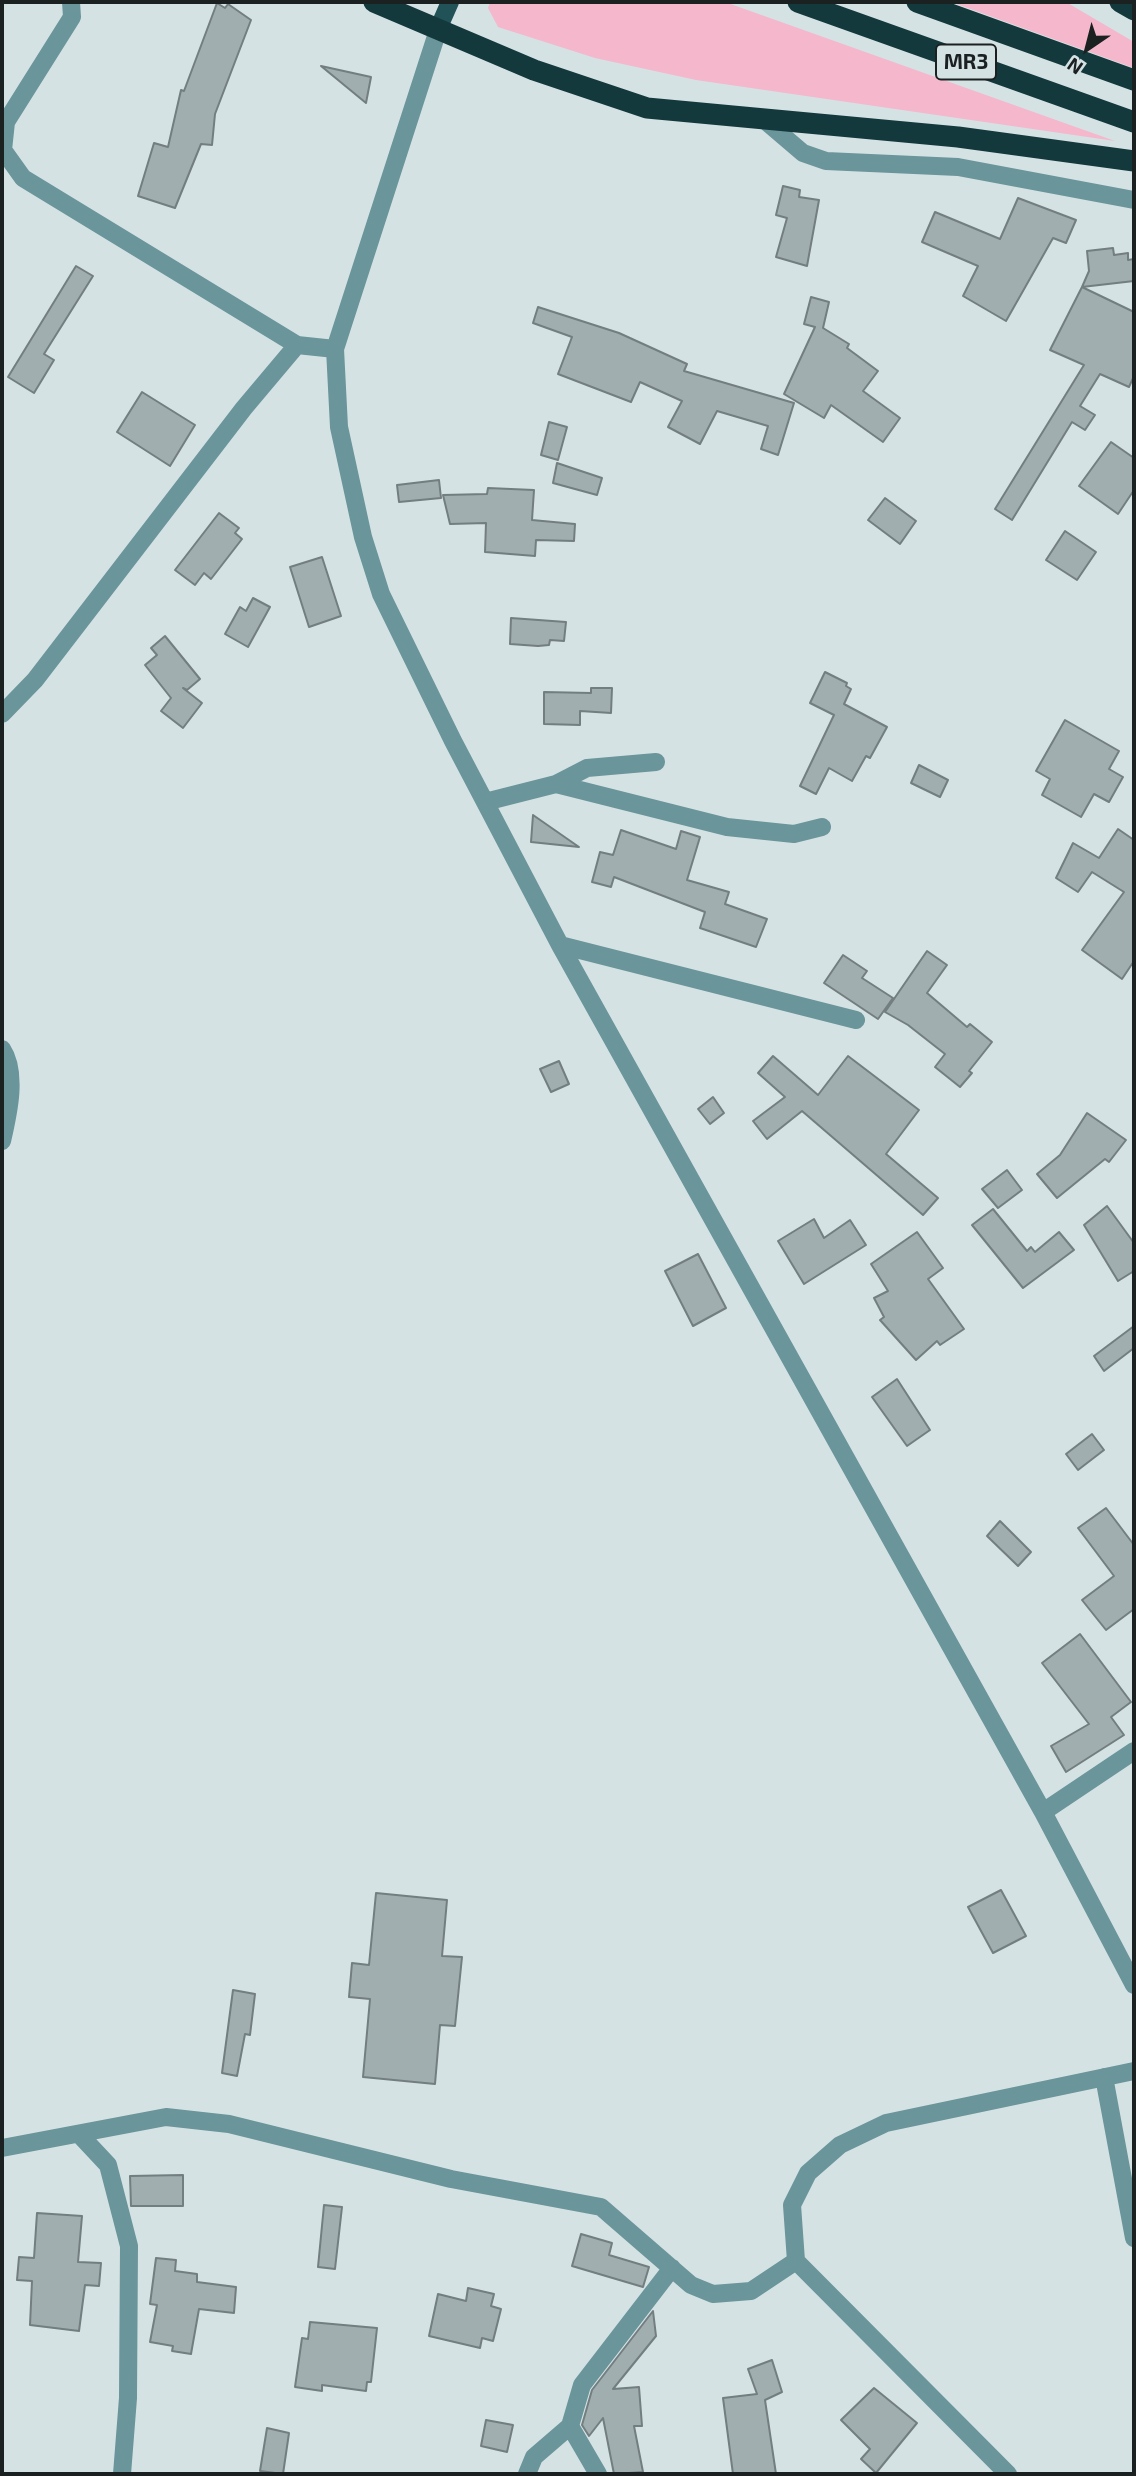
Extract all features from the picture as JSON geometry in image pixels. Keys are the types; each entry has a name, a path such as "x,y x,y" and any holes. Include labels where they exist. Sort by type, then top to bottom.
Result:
{"highway":[{"path":"374,2 439,27 534,71 647,108 958,137 1134,161"},
{"name":"MR3","path":"798,2 1134,122"},
{"name":"MR3","path":"917,2 1134,80"},
{"path":"1119,2 1134,10"}],"main road":[{"path":"439,27 450,2"}],"street":[{"path":"71,2 72,17 6,122 3,150 23,178 297,345 335,349"},
{"path":"439,27 335,349 339,427 363,537 381,594 560,945 1044,1812 1134,1985"},
{"path":"762,118 803,153 826,161 958,167 1134,200"},
{"path":"2,714 35,680 244,408 297,345"},
{"path":"485,802 556,784 587,768 656,762"},
{"path":"556,784 727,827 794,834 822,827"},
{"path":"560,945 856,1020"},
{"path":"2,1049 9,1059 8,1112 2,1141"},
{"path":"1044,1812 1134,1751"},
{"path":"1008,2474 796,2261 792,2205 808,2173 841,2145 886,2123 1134,2071"},
{"path":"1104,2077 1134,2238"},
{"path":"2,2148 166,2118 229,2124 451,2179 601,2207 691,2285 713,2294 751,2291 796,2261"},
{"path":"79,2134 108,2165 129,2246 128,2398 122,2474"},
{"path":"527,2474 534,2457 570,2426 582,2385 672,2268"},
{"path":"570,2426 598,2474"}],"shaded area":[{"path":"490,2 725,2 1115,141 696,80 595,58 498,27 488,8"},
{"path":"951,2 1066,2 1134,42 1134,68"}],"building":[{"path":"217,3 225,8 228,4 251,20 215,114 212,145 201,144 175,208 138,196 154,143 168,147 181,90 184,91"},
{"path":"321,66 371,77 366,103"},
{"path":"783,186 800,190 799,197 819,200 807,266 776,257 787,218 776,215"},
{"path":"1018,198 1076,220 1066,243 1053,238 1006,321 963,296 978,266 922,242 935,212 1000,239"},
{"path":"1113,248 1114,255 1128,253 1128,260 1134,259 1134,281 1082,287 1089,271 1087,251"},
{"path":"76,266 93,276 44,354 54,360 34,393 8,377"},
{"path":"1082,287 1134,312 1134,376 1129,387 1100,374 1080,406 1095,415 1085,430 1072,422 1012,520 995,509 1084,365 1050,350"},
{"path":"811,297 829,302 823,328 849,344 847,348 878,371 863,391 900,418 883,442 831,405 824,418 784,394 815,327 804,324"},
{"path":"538,307 619,333 687,364 684,371 794,403 778,455 761,449 768,426 717,411 700,444 668,427 682,401 640,382 631,402 558,374 572,337 533,323"},
{"path":"142,392 195,425 170,466 117,432"},
{"path":"549,422 567,427 558,460 541,455"},
{"path":"1111,442 1134,458 1134,490 1118,514 1079,486"},
{"path":"557,463 602,478 597,495 553,483"},
{"path":"439,480 441,498 399,502 397,485"},
{"path":"488,488 534,490 532,520 575,524 574,541 536,540 535,556 485,552 486,523 450,524 443,495 487,494"},
{"path":"885,498 916,521 900,544 868,520"},
{"path":"219,513 239,528 235,533 242,539 211,579 204,573 195,585 175,570"},
{"path":"1065,531 1096,552 1077,580 1046,560"},
{"path":"322,557 341,616 309,627 290,567"},
{"path":"253,598 270,607 248,647 225,634 240,607 246,611"},
{"path":"511,618 566,622 564,641 550,640 549,645 538,646 510,644"},
{"path":"165,636 200,679 187,690 183,688 202,703 183,728 161,711 171,698 145,665 157,655 151,648"},
{"path":"825,672 847,683 846,686 851,689 844,704 887,727 870,758 866,756 852,781 829,768 816,794 800,786 834,715 810,703"},
{"path":"591,688 612,688 611,713 580,711 580,725 544,724 544,692 591,693"},
{"path":"1065,720 1119,751 1109,769 1123,777 1109,802 1094,794 1081,817 1042,795 1050,779 1036,771"},
{"path":"919,765 948,780 940,797 911,783"},
{"path":"533,815 579,847 531,842"},
{"path":"1118,829 1134,840 1134,961 1122,979 1082,950 1124,892 1092,872 1078,892 1056,878 1073,843 1099,858"},
{"path":"621,830 676,849 681,831 700,837 687,880 729,892 725,904 767,919 756,947 700,928 705,912 614,877 611,887 592,882 600,852 613,855"},
{"path":"927,951 947,965 927,993 967,1027 970,1024 992,1042 960,1087 935,1067 945,1054 908,1025 885,1012"},
{"path":"843,955 867,971 862,978 893,998 878,1019 824,983"},
{"path":"773,1056 818,1095 848,1056 919,1110 886,1154 938,1198 923,1215 802,1111 767,1139 753,1121 785,1097 758,1073"},
{"path":"559,1061 569,1084 551,1092 540,1069"},
{"path":"713,1097 724,1113 710,1124 698,1109"},
{"path":"1087,1113 1126,1140 1109,1162 1105,1159 1057,1198 1037,1174 1060,1155"},
{"path":"1007,1170 1022,1190 998,1208 982,1189"},
{"path":"1107,1206 1134,1243 1134,1271 1118,1281 1084,1225"},
{"path":"993,1209 1027,1251 1031,1247 1035,1252 1059,1232 1074,1250 1023,1288 972,1225"},
{"path":"814,1219 824,1238 850,1220 866,1245 804,1284 778,1241"},
{"path":"917,1232 943,1268 928,1279 964,1329 940,1345 937,1341 916,1360 880,1320 884,1317 874,1298 888,1291 871,1264"},
{"path":"698,1254 726,1308 693,1326 665,1271"},
{"path":"1134,1326 1134,1348 1104,1371 1094,1356"},
{"path":"897,1379 930,1430 907,1446 872,1397"},
{"path":"1092,1434 1104,1450 1078,1470 1066,1454"},
{"path":"1106,1508 1134,1545 1134,1609 1106,1630 1082,1600 1114,1576 1078,1528"},
{"path":"1000,1521 1031,1552 1018,1566 987,1536"},
{"path":"1080,1634 1131,1702 1111,1717 1124,1735 1066,1772 1051,1746 1089,1724 1042,1663"},
{"path":"1001,1890 1026,1936 993,1953 968,1907"},
{"path":"376,1893 447,1900 442,1956 462,1957 455,2026 440,2025 435,2084 363,2077 370,1999 349,1997 352,1963 369,1965"},
{"path":"233,1990 255,1994 250,2035 245,2034 237,2076 222,2073"},
{"path":"183,2175 183,2206 131,2206 130,2176"},
{"path":"324,2205 342,2207 335,2269 318,2267"},
{"path":"37,2213 82,2216 78,2262 101,2263 99,2286 85,2285 79,2331 30,2325 32,2281 17,2280 19,2257 34,2258"},
{"path":"581,2234 612,2243 609,2255 649,2267 643,2287 572,2266"},
{"path":"156,2258 176,2260 175,2271 197,2274 197,2282 236,2287 234,2313 199,2309 191,2354 172,2351 173,2346 150,2342 157,2305 150,2304"},
{"path":"468,2288 494,2294 491,2306 501,2309 493,2341 482,2338 480,2348 429,2336 438,2294 466,2301"},
{"path":"653,2311 656,2336 613,2389 639,2387 642,2426 634,2426 643,2472 614,2474 603,2418 589,2436 582,2425 592,2390"},
{"path":"310,2322 377,2328 371,2382 367,2382 366,2391 322,2385 322,2391 295,2387 302,2338 308,2339"},
{"path":"772,2360 782,2392 765,2400 776,2474 733,2474 723,2398 757,2394 748,2369"},
{"path":"874,2388 917,2423 876,2473 861,2459 870,2449 841,2420"},
{"path":"486,2420 513,2425 507,2452 481,2446"},
{"path":"267,2428 289,2433 283,2474 260,2471"}]}
